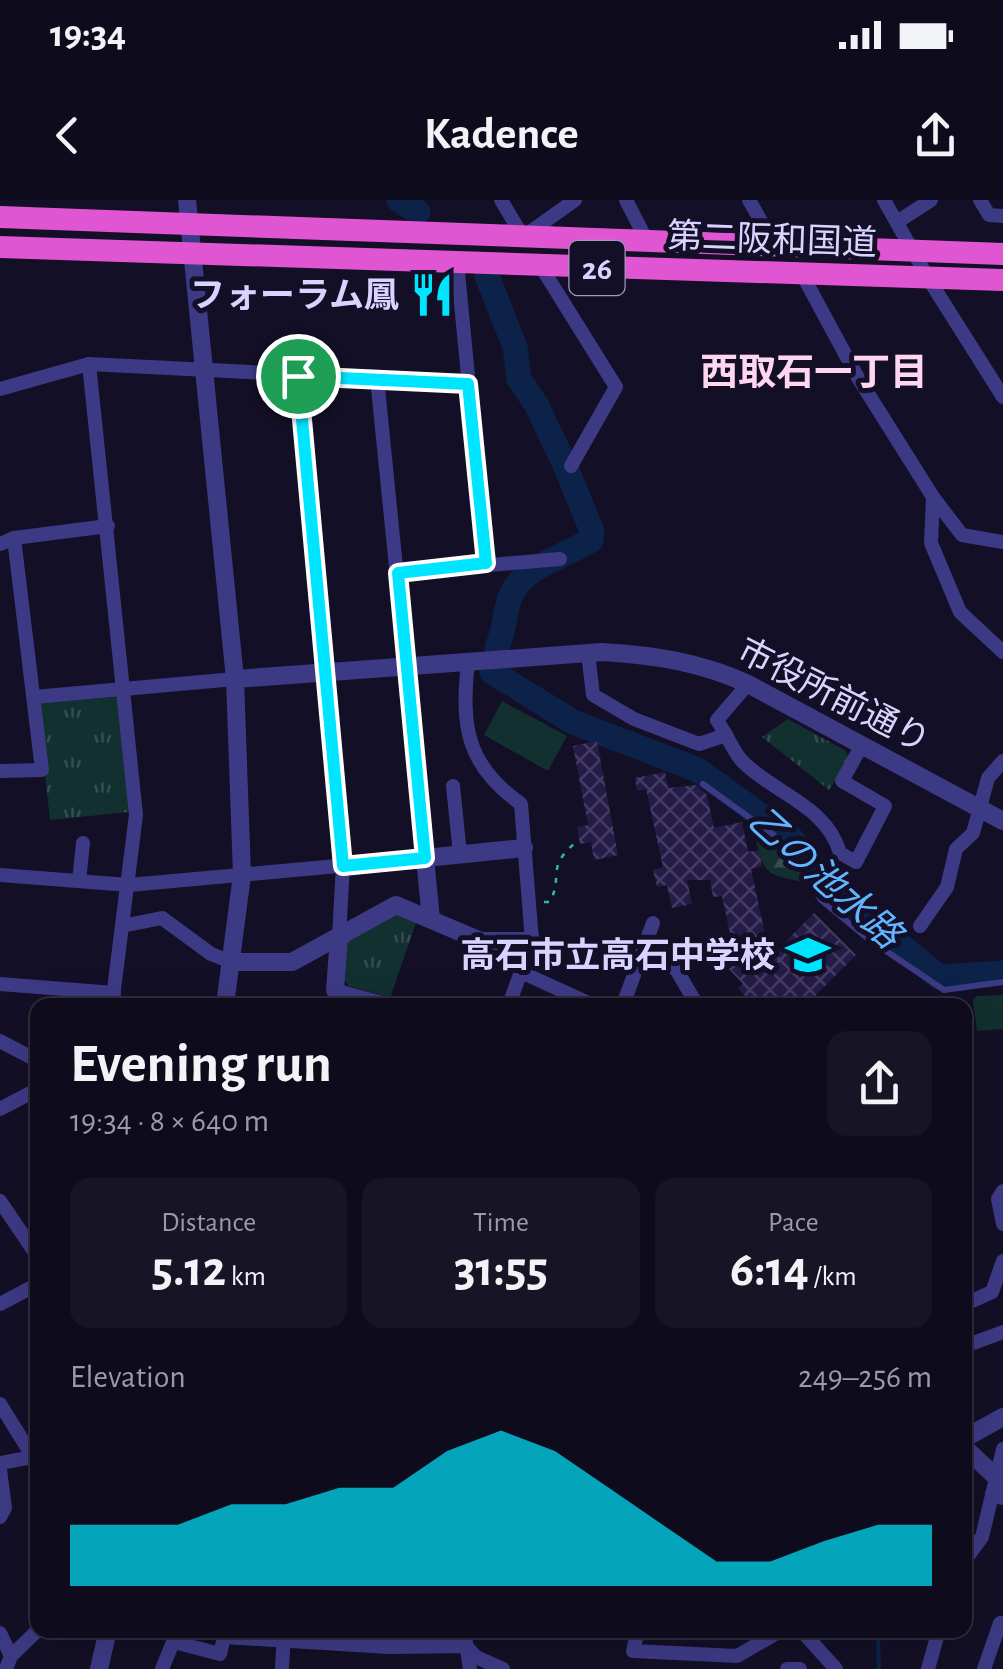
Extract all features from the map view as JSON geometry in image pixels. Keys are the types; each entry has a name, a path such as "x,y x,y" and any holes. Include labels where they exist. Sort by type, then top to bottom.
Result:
{"highway":[{"name":"第二阪和国道","path":"0,218 191,208 523,237 1003,254"},
{"name":"第二阪和国道","path":"0,247 1003,280"}],"street":[{"path":"500,200 523,237 575,200"},
{"path":"626,200 647,241"},
{"path":"749,200 775,246"},
{"path":"884,200 1003,397"},
{"path":"897,222 931,200"},
{"path":"980,200 990,215 1003,216"},
{"path":"191,208 191,255 235,680 242,874 226,998"},
{"path":"457,262 486,563"},
{"path":"540,265 616,387 572,466"},
{"path":"803,276 857,376 962,535 1003,542"},
{"path":"0,389 89,364 468,384"},
{"path":"89,364 136,815 113,998"},
{"path":"298,376 343,866 334,997"},
{"path":"377,378 431,919"},
{"path":"934,497 931,543 960,612 1003,652"},
{"path":"0,771 42,770 34,697 7,541 108,526"},
{"path":"398,573 560,559"},
{"path":"588,653 593,695 634,719 699,744 726,735"},
{"name":"市役所前通り","path":"235,680 588,653 648,654 723,672 1003,821"},
{"path":"468,662 463,707 471,744 483,770 521,804 532,941 511,998"},
{"path":"34,697 235,680"},
{"path":"748,684 718,720 742,762 804,805 836,835 840,853 856,862 885,806 842,781 862,745"},
{"path":"920,926 947,887 956,848 973,833 988,778 1003,761"},
{"path":"453,786 460,854"},
{"path":"79,882 82,843"},
{"path":"0,875 129,885 524,848"},
{"path":"122,926 162,918 211,954 232,962 292,962 396,905 480,941 532,941"},
{"path":"626,998 653,922"},
{"path":"642,954 676,970 694,998"},
{"path":"522,973 578,998"},
{"path":"0,984 105,998"},
{"path":"0,1041 30,1058"},
{"path":"0,1109 30,1093"},
{"path":"1003,1191 998,1200 1003,1224"},
{"path":"0,1201 6,1224 30,1249"},
{"path":"972,1301 992,1292 1003,1261"},
{"path":"0,1304 30,1288"},
{"path":"972,1343 1003,1332"},
{"path":"0,1404 30,1449"},
{"path":"972,1434 1003,1417"},
{"path":"972,1548 982,1536 998,1490 1003,1449"},
{"path":"972,1457 998,1490"},
{"path":"0,1518 5,1508 0,1467 30,1458"},
{"path":"984,1669 1003,1624"},
{"path":"0,1633 6,1661"},
{"path":"6,1661 30,1638"},
{"path":"99,1669 106,1638"},
{"path":"162,1669 175,1638"},
{"path":"181,1638 220,1654 224,1638"},
{"path":"282,1669 284,1638"},
{"path":"299,1638 389,1647 466,1646"},
{"path":"465,1638 470,1669"},
{"path":"636,1638 633,1651 737,1656 768,1638"},
{"path":"808,1638 836,1669"},
{"path":"928,1669 937,1638"},
{"path":"466,1646 476,1658 503,1669"},
{"path":"787,1669 800,1669"}],"lane":[{"path":"703,784 786,844 822,900 867,938 944,990 1003,982"}],"path":[{"path":"530,910 540,902 550,902 556,889 555,867 576,842"}],"green space":[{"path":"119,697 129,812 50,820 37,703"},
{"path":"502,701 567,736 548,771 484,735"},
{"path":"788,719 846,751 849,759 829,790 762,737"},
{"path":"756,839 781,847 805,879 803,882 769,871"},
{"path":"391,914 417,920 390,998 348,985 342,978 345,940"},
{"path":"1003,995 1003,1029 977,1031 973,1000 977,996"}],"building":[{"path":"597,741 618,855 594,860 591,842 580,844 577,827 588,825 573,746"},
{"path":"665,772 668,788 696,785 707,795 714,828 742,822 748,852 759,850 762,866 751,869 770,957 814,913 856,955 813,998 747,998 738,988 743,984 729,969 734,965 725,955 733,948 722,896 713,897 710,880 687,880 692,904 672,908 667,885 657,887 653,870 663,867 646,789 637,791 635,778"}],"waterway":[{"name":"乙の池水路","path":"399,200 418,212"},
{"name":"乙の池水路","path":"487,276 515,347 519,379 536,404 592,531 591,540 536,569 518,584 509,600 497,647"},
{"name":"乙の池水路","path":"492,672 573,722 698,770 790,837 829,886 939,977 1003,973"},
{"path":"878,1638 879,1669"}],"place":[{"name":"フォーラム鳳","path":"432,295"},
{"name":"高石市立高石中学校","path":"808,955"}],"district":[{"name":"西取石一丁目","path":"814,372"}],"route":[{"path":"298,376 468,384 486,563 398,573 425,858 343,866 298,376"}]}
